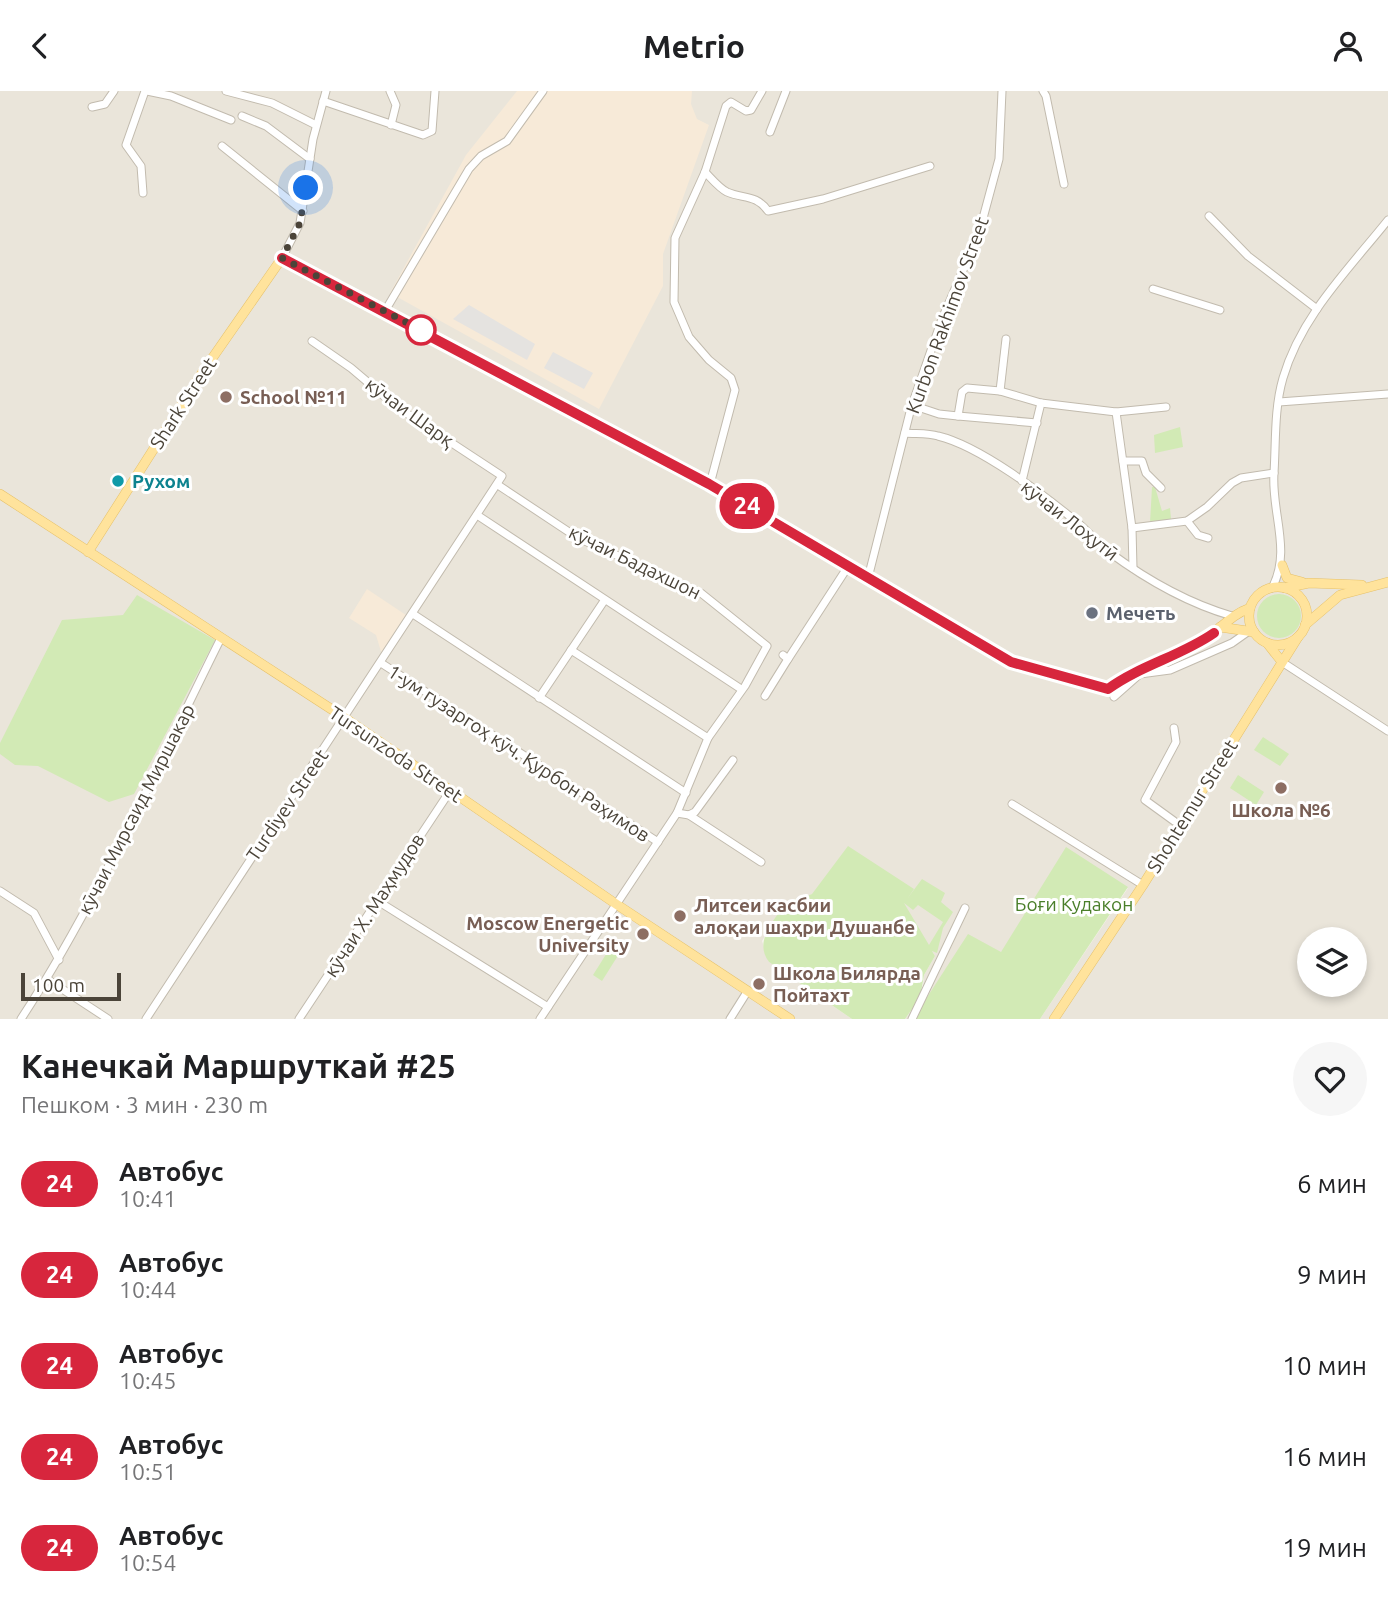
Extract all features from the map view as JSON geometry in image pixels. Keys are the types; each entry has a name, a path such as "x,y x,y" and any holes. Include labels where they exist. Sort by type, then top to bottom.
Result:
{"main road":[{"path":"282,258 709,484 1011,662 1108,689 1129,673 1192,647 1232,616 1250,608"},
{"name":"Shark Street","path":"88,552 215,353 282,258"},
{"name":"Tursunzoda Street","path":"0,494 345,718 616,904 790,1019"},
{"path":"1282,565 1287,578 1310,583 1370,585"},
{"path":"1267,643 1283,645 1298,636 1305,625 1340,595 1388,582"},
{"path":"1251,631 1250,608 1258,595 1272,588 1310,583"},
{"path":"1284,588 1295,593 1303,602 1305,625"},
{"path":"1217,630 1251,631 1267,643 1282,662"},
{"name":"Shohtemur Street","path":"1054,1019 1143,885 1298,636"}],"street":[{"path":"92,107 105,104 114,91"},
{"path":"142,193 141,166 127,143 146,91 172,96 231,120"},
{"path":"226,91 272,103 317,125"},
{"path":"282,258 295,238 303,211 310,159 326,91"},
{"path":"390,91 396,105 391,125"},
{"path":"323,101 423,135 432,131 435,91"},
{"path":"385,311 469,169 481,156 507,141 543,91"},
{"path":"709,484 733,400 734,383 689,337 674,302 675,238 705,172 728,103 751,110 762,91"},
{"path":"770,132 786,91"},
{"name":"Kurbon Rakhimov Street","path":"868,578 912,405 942,319 979,233 999,159 1002,91"},
{"path":"1043,91 1064,184"},
{"path":"242,116 265,126 310,159"},
{"path":"222,146 303,211"},
{"path":"705,172 727,191 749,195 762,203 768,211 823,199 930,166"},
{"path":"1209,216 1248,256 1317,309"},
{"path":"1272,588 1282,565 1274,473 1282,381 1293,347 1317,309 1385,228 1388,220"},
{"path":"1153,289 1220,310"},
{"path":"1000,391 1006,339"},
{"name":"кӯчаи Шарқ","path":"312,341 360,375 397,407 502,476 498,485"},
{"path":"958,416 965,389 1000,391 1041,403 1116,412 1166,407"},
{"path":"1279,402 1388,394"},
{"path":"1022,481 1041,403"},
{"path":"912,405 939,414 1037,423"},
{"path":"1116,412 1132,528 1133,568"},
{"name":"кӯчаи Лоҳутӣ","path":"905,433 938,436 1022,481 1079,524 1107,551 1133,568 1198,606 1232,616"},
{"path":"1123,461 1142,461 1146,473 1155,479 1161,488"},
{"path":"1132,528 1187,521 1208,507 1232,483 1241,478 1274,473"},
{"name":"Turdiyev Street","path":"146,1019 498,485"},
{"name":"кӯчаи Бадахшон","path":"498,485 578,538 701,593 767,646 741,689"},
{"path":"477,515 741,689 708,738 677,813 540,1019"},
{"path":"1187,521 1196,533 1208,538"},
{"path":"765,696 785,657 849,565"},
{"path":"539,698 604,601"},
{"path":"413,614 686,793"},
{"path":"1114,697 1140,674 1170,670 1232,643 1251,631"},
{"name":"кӯчаи Мирсаид Миршакар","path":"21,1019 58,960 221,638"},
{"path":"571,650 708,738"},
{"path":"1282,662 1388,731"},
{"name":"1-ум гузаргоҳ кӯч. Қурбон Раҳимов","path":"381,663 657,842"},
{"path":"1174,728 1176,743 1145,800 1174,821"},
{"path":"689,815 695,812 733,760"},
{"name":"кӯчаи Х. Маҳмудов","path":"299,1019 450,791"},
{"path":"1012,804 1143,885"},
{"path":"677,813 689,815 761,862"},
{"path":"0,891 34,913 58,960"},
{"path":"376,900 548,1007"},
{"path":"912,1019 965,908"},
{"path":"47,979 108,1019"},
{"path":"730,1019 747,992"}],"shaded area":[{"path":"0,91 1388,91 1388,1019 1040,1019 1128,888 1001,952 913,1019 905,1019 914,1007 923,988 924,975 935,956 903,904 812,894 786,902 762,941 769,962 852,1019 0,1019"},
{"path":"517,91 692,91 691,104 697,119 709,125 663,254 663,286 599,409 390,293 466,155"},
{"path":"469,305 535,344 527,360 453,319"},
{"path":"553,352 593,373 584,389 544,368"},
{"path":"367,589 406,615 382,655 376,635 349,618"}],"green space":[{"path":"1180,427 1183,447 1155,453 1154,435"},
{"path":"1152,487 1155,487 1162,511 1170,508 1171,519 1150,523"},
{"path":"1279,594 1288,595 1295,600 1300,607 1300,625 1295,632 1288,637 1279,638 1270,637 1263,632 1258,625 1257,616 1258,607 1263,600 1270,595"},
{"path":"137,595 215,640 134,794 109,802 38,766 15,765 0,754 0,743 62,620 123,615"},
{"path":"1263,737 1289,754 1280,766 1254,750"},
{"path":"1238,775 1264,792 1256,805 1230,788"},
{"path":"848,846 914,889 907,899 922,879 945,893 941,902 953,912 943,928 937,953 932,951 935,956 924,975 920,998 905,1019 852,1019 769,962 763,946 772,923 786,902 812,894","holes":["904,903 913,910 918,905 943,922 929,945"]},
{"name":"Боғи Кудакон","path":"1066,847 1128,887 1040,1019 913,1019 968,934 1001,952"},
{"path":"610,948 619,954 602,981 593,975"}],"bus line":[{"name":"24","path":"282,258 709,484 849,565 940,623 1011,662 1108,689 1129,673 1192,647 1214,633"}],"place":[{"name":"School №11","path":"226,397"},
{"name":"Рухом","path":"118,481"},
{"name":"Мечеть","path":"1092,613"},
{"name":"Школа №6","path":"1281,788"},
{"name":"Литсеи касбии алоқаи шаҳри Душанбе","path":"680,916"},
{"name":"Moscow Energetic University","path":"643,934"},
{"name":"Школа Билярда Пойтахт","path":"759,984"}],"route":[{"path":"306,188 295,238 282,258 421,330"}]}
